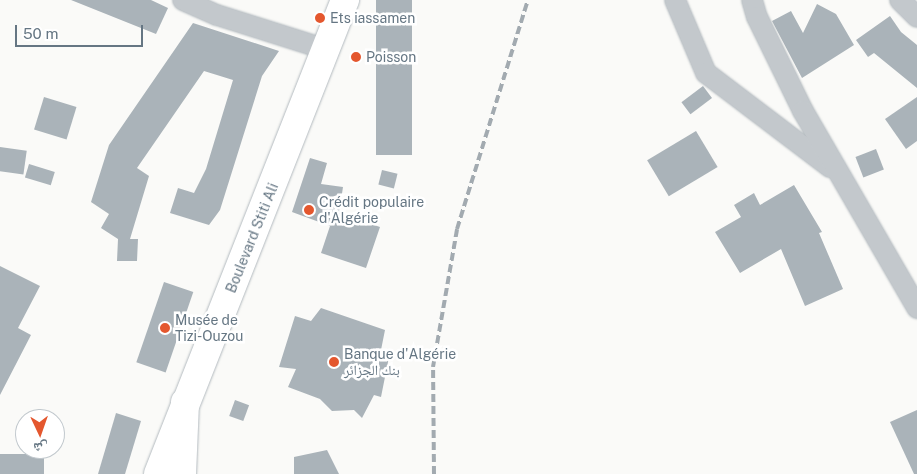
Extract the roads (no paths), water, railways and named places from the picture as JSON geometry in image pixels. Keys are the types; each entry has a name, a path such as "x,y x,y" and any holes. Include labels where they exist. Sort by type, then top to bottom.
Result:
{"main road":[{"name":"Boulevard Stiti Ali","path":"158,474 185,402 259,224 344,0"},
{"path":"182,474 185,402"}],"street":[{"path":"183,0 217,15 325,49"},
{"path":"675,0 706,73 837,173"},
{"path":"752,0 757,17 803,111 837,173 917,308"},
{"path":"900,0 917,17"}],"railway":[{"path":"434,474 433,367 457,229 528,0"}],"place":[{"name":"Ets iassamen","path":"320,18"},
{"name":"Poisson","path":"356,57"},
{"name":"Crédit populaire d'Algérie","path":"309,210"},
{"name":"Musée de Tizi-Ouzou","path":"165,328"},
{"name":"Banque d'Algérie بنك الجزائر","path":"334,362"}]}
